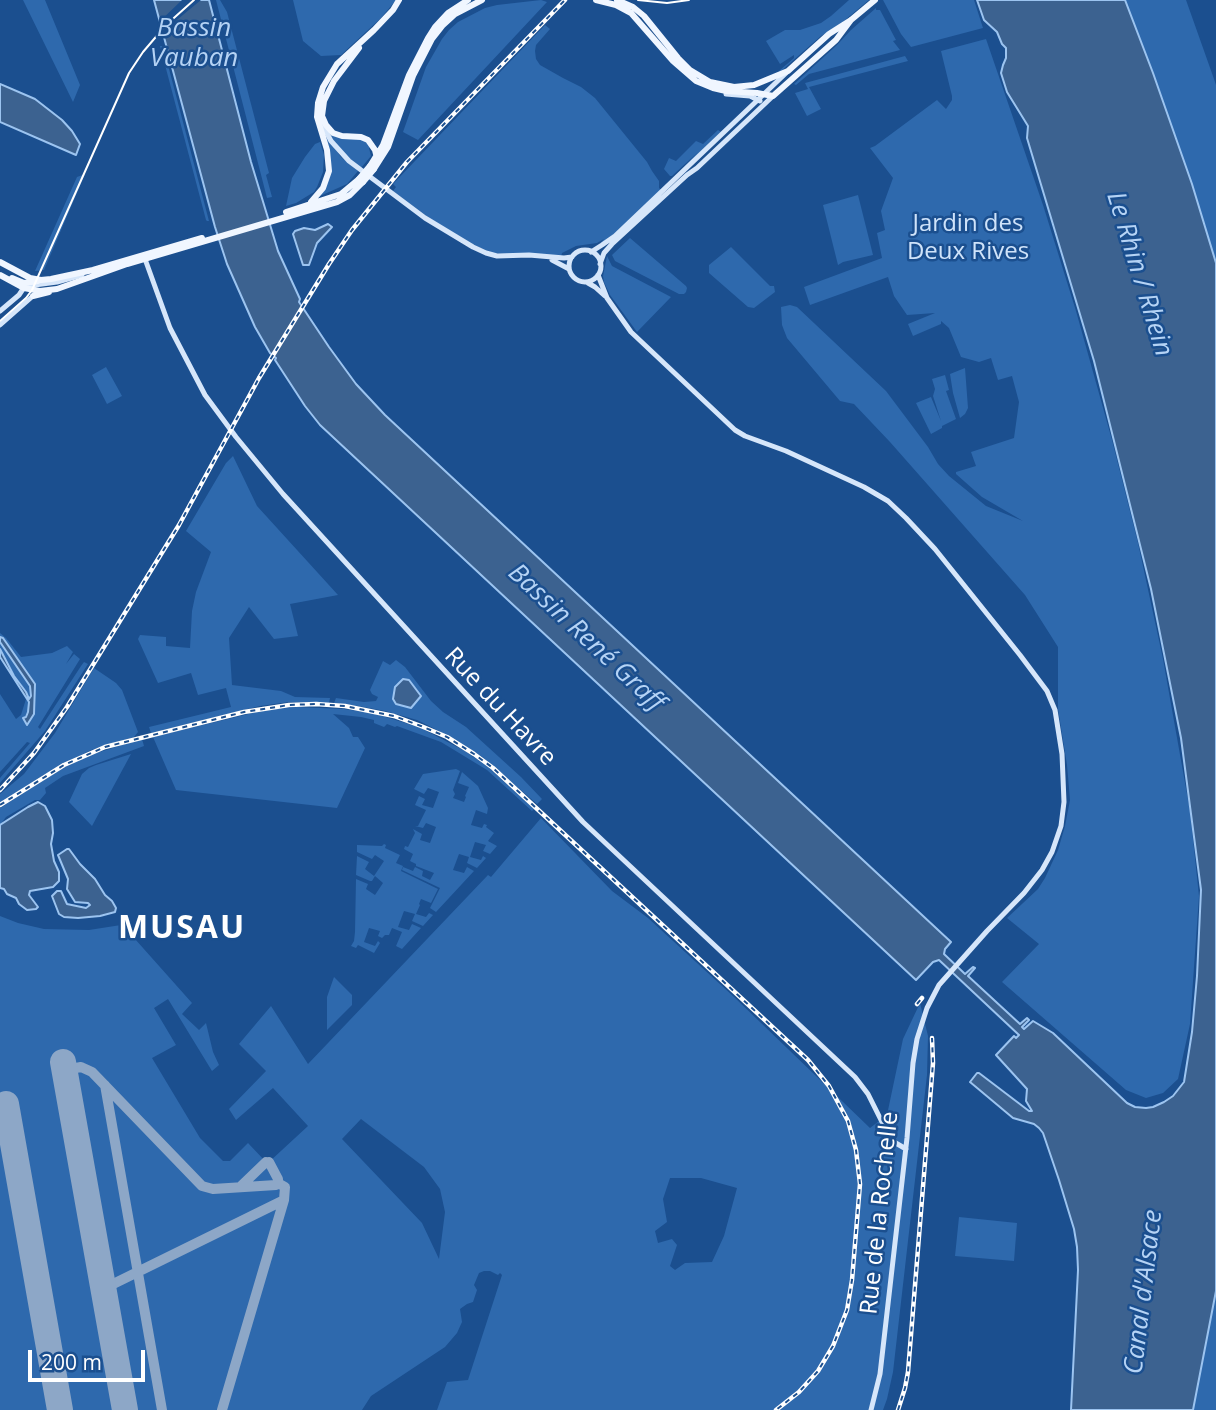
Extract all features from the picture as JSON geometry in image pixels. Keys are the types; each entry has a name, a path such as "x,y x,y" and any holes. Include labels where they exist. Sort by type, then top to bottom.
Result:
{"main road":[{"path":"306,205 318,196 327,177 329,160 319,110 320,96 334,68 393,10 399,0"},
{"path":"375,163 409,75 428,38 448,13 468,0"},
{"path":"0,275 37,288 57,289 210,238 344,199 354,192 388,147 413,76 432,39 455,14 482,0"},
{"path":"596,0 635,12 684,65 710,82 734,87 750,86 788,71"},
{"path":"617,0 630,5 680,68 696,81 718,92 750,96 759,101"},
{"path":"590,252 615,236 759,101 768,97 788,71 830,34 873,2"},
{"path":"607,298 598,275 604,253 697,168 768,97 836,40 851,20"},
{"path":"707,86 768,97"},
{"path":"325,130 342,136 365,138 372,145 375,163"},
{"path":"325,130 342,155 375,181 425,218 486,253 497,256 572,257"},
{"path":"288,214 341,194 361,180"},
{"path":"0,326 37,288 59,278 210,238"},
{"path":"569,269 572,257 581,251 597,256 600,264"},
{"path":"549,258 569,269 575,279 595,287 607,298"},
{"name":"Rue du Havre","path":"145,260 170,328 205,395 291,505 583,822 855,1077 868,1094 894,1142 906,1149"},
{"path":"0,262 37,288"},
{"path":"586,282 598,275"},
{"path":"0,311 19,295 27,283"},
{"name":"Rue de la Rochelle","path":"607,298 640,341 735,430 864,487 897,509 974,595 1047,691 1055,710 1065,795 1061,826 1052,852 1019,900 939,985 927,1008 914,1054 880,1374 871,1410"},
{"path":"888,1133 895,1138 907,1138"}],"green space":[{"path":"23,0 45,0 80,85 73,102"},
{"path":"216,0 220,0 227,12 269,173 266,175 272,197 267,198"},
{"path":"293,0 396,0 381,18 341,55 321,56 303,41"},
{"path":"541,0 547,2 418,140 403,132 426,67 449,30 458,22 485,8"},
{"path":"849,0 869,0 821,36 780,72 794,55 780,64 766,41 785,30 800,30 821,23"},
{"path":"883,0 974,0 983,28 911,47"},
{"path":"1125,0 1186,0 1214,79 1216,263 1192,184"},
{"path":"876,8 880,10 896,40 893,41 900,50 809,74 794,84 851,30"},
{"path":"545,25 550,29 536,45 535,51 540,65 581,87 595,98 647,162 659,181 661,190 599,245 604,239 597,243 576,246 562,253 561,257 493,253 432,220 393,191 396,187 393,184"},
{"name":"Jardin des Deux Rives","path":"986,39 1043,205 1112,440 1163,659 1190,811 1199,896 1190,1024 1178,1079 1163,1093 1146,1098 1126,1090 1002,982 1039,944 1007,918 1038,889 1045,878 1058,850 1070,800 1058,709 1058,647 1025,595 854,404 840,401 787,338 782,325 781,307 797,307 886,391 949,476 986,506 1023,521 982,497 956,474 976,466 971,452 1014,438 1019,402 1012,376 998,380 991,358 979,362 961,357 949,328 941,321 941,324 913,336 908,324 935,313 907,315 894,296 888,277 810,305 804,287 882,258 877,233 885,230 881,211 893,178 870,148 937,100 946,109 952,96 941,51"},
{"path":"160,46 163,46 209,221 206,220"},
{"path":"905,56 908,61 809,87 821,109 807,116 795,93 808,89 805,83"},
{"path":"718,130 721,132 674,177 698,152 672,176 664,169 669,158 676,161 696,141 703,144"},
{"path":"330,133 361,139 371,146 371,156 361,168 334,143"},
{"path":"325,135 341,157 358,171 347,184 320,196 329,175"},
{"path":"320,142 324,155 323,172 317,187 314,192 286,206 292,178 315,144"},
{"path":"85,174 44,270 35,271 77,177"},
{"path":"858,195 873,255 838,265 823,205"},
{"path":"630,238 686,286 684,294 679,294 615,261 612,255"},
{"path":"731,247 770,286 774,286 775,292 754,308 748,307 709,273 709,265"},
{"path":"607,256 612,266 671,297 637,332 610,295 604,282"},
{"path":"106,367 122,396 107,404 92,375"},
{"path":"965,368 968,408 960,418 950,374"},
{"path":"945,375 949,390 946,391 956,419 931,434 916,403 931,397 941,421 933,396 935,389 932,379"},
{"path":"233,456 257,506 338,595 290,604 298,636 274,639 249,607 229,638 232,685 281,691 295,697 330,698 329,703 289,702 260,706 151,733 149,727 231,707 226,688 198,695 191,673 158,683 138,639 140,635 166,637 166,646 190,648 196,592 211,552 186,531 226,463"},
{"path":"0,633 21,657 52,653 67,646 73,652 66,664 74,654 80,659 38,727 40,729 81,666 84,662 88,664 45,731 0,783 0,778 30,743 27,742 0,772 0,694 16,719 21,715 26,699 0,657"},
{"path":"396,660 405,667 431,701 466,727 542,799 537,804 481,756 417,720 385,711 334,703 336,698 376,701 378,697 370,690 383,661 390,665"},
{"path":"94,668 122,690 138,732 134,737 91,750 71,760 0,803 0,794 24,774 55,733"},
{"path":"297,707 372,713 419,727 465,751 488,767 534,809 532,811 487,770 441,742 397,726 387,724 384,727 374,723 374,720 361,717 333,714 349,728 353,737 358,737 365,748 337,808 176,790 153,737 265,710"},
{"path":"142,739 144,746 63,776 45,788 46,793 40,800 35,800 6,817 0,825 0,808 50,776 83,757"},
{"path":"131,754 92,826 69,802 82,774 96,765"},
{"path":"456,769 460,771 453,798 464,802 466,797 469,787 458,783 462,772 478,786 488,808 487,814 476,810 471,825 482,828 484,824 487,825 494,833 488,841 497,846 490,854 483,851 486,845 475,842 470,857 481,860 483,856 486,858 477,868 467,863 469,857 459,854 453,870 464,873 467,867 474,871 436,912 430,908 440,888 402,870 403,867 413,871 415,867 423,871 422,876 430,880 434,873 416,866 410,861 413,854 404,849 405,846 408,847 415,833 413,829 422,834 420,840 430,843 436,827 426,823 423,828 415,826 418,826 426,810 415,805 419,796 425,799 422,805 433,808 439,792 428,788 424,794 414,789 423,774"},
{"path":"541,818 612,891 648,918 733,996 870,1128 887,1115 903,1039 920,1003 928,1036 927,1075 893,1372 883,1410 437,1410 447,1382 468,1380 502,1275 484,1271 479,1273 474,1285 477,1290 473,1302 460,1309 462,1322 445,1347 371,1396 362,1410 0,1410 0,916 44,929 89,930 121,925 127,930 192,1003 182,1014 199,1030 206,1023 219,1065 212,1071 168,999 154,1008 176,1045 152,1058 200,1138 223,1161 230,1161 248,1143 269,1162 308,1126 273,1088 236,1120 229,1109 266,1071 239,1044 271,1006 308,1064 488,875 491,877","holes":["361,1119 424,1167 440,1189 445,1212 439,1259 422,1223 342,1139","670,1178 701,1178 737,1188 724,1236 712,1262 685,1263 675,1270 670,1266 677,1245 672,1239 658,1243 655,1231 667,1222 663,1199"]},
{"path":"384,844 385,848 400,855 396,863 403,866 401,871 438,889 431,903 421,899 416,914 426,917 429,913 433,915 423,926 412,921 415,914 404,911 398,927 409,930 412,924 421,928 402,949 396,946 402,932 392,928 389,935 382,938 378,936 380,931 369,928 364,942 375,946 378,941 380,943 374,953 358,945 356,948 351,946 355,932 356,879 368,884 366,889 375,895 383,883 375,876 370,881 356,875 357,856 369,862 365,869 374,876 384,861 375,855 372,859 357,852 357,845"},
{"path":"334,977 352,995 352,1005 327,1030 327,997"},
{"path":"959,1217 1017,1223 1014,1261 955,1256"},
{"path":"1216,1291 1216,1410 1193,1410 1194,1400"}],"water":[{"path":"154,0 209,0 251,162 278,251 299,302 356,384 385,415 951,942 944,954 965,974 975,968 968,976 1020,1024 1027,1018 1029,1020 1022,1027 1024,1029 1033,1021 1053,1033 1127,1103 1146,1108 1173,1096 1184,1082 1192,1032 1201,890 1181,738 1151,589 1094,361 1027,138 1028,126 1007,92 1001,73 1006,48 997,32 984,20 977,0 1125,0 1192,184 1216,263 1216,1291 1193,1410 1071,1410 1077,1247 1059,1180 1039,1128 1013,1118 970,1082 979,1073 1032,1111 1026,1101 1027,1089 996,1055 1014,1036 1016,1038 1019,1035 939,960 933,962 916,980 320,425 305,406 255,327 227,264"},
{"path":"0,84 35,99 62,120 80,144 76,155 0,122"},
{"path":"328,224 332,227 317,243 309,265 303,265 293,234 304,228 315,230"},
{"path":"0,637 35,684 34,714 27,725 23,718 28,712 29,702 0,657 0,649 29,699 30,686 0,642"},
{"path":"403,679 409,680 421,696 411,708 396,704 393,699 395,687"},
{"path":"38,802 45,806 52,820 51,844 59,881 53,887 30,891 29,895 38,907 27,910 16,898 0,888 0,825"},
{"path":"67,849 112,901 115,912 78,918 59,914 52,896 57,891 61,891 67,904 86,908 90,905 75,902 67,889 68,879 58,855"}],"pier":[{"path":"182,0 201,0 160,38 157,24"}],"taxiway":[{"path":"65,1070 81,1067 92,1072 202,1186 213,1189 276,1185 278,1179 269,1162"},
{"path":"105,1085 162,1410"},
{"path":"240,1187 266,1162"},
{"path":"222,1410 284,1200 285,1187 278,1183"},
{"path":"103,1289 284,1200"}],"runway":[{"path":"63,1062 125,1410"},
{"path":"6,1104 60,1410"}],"tram line":[{"path":"0,321 32,290 129,73 166,25 194,0"},
{"path":"638,0 667,3 689,0"}],"railway":[{"path":"0,790 34,753 67,707 179,525 259,378 352,230 407,162 565,0"},
{"path":"0,805 64,765 105,747 244,712 289,705 345,706 394,716 447,737 493,768 808,1060 829,1086 848,1121 856,1150 860,1184 847,1310 833,1346 818,1371 799,1392 776,1410"},
{"path":"917,1004 922,998"},
{"path":"898,1410 908,1372 933,1063 932,1038"}],"district":[{"name":"MUSAU","path":"182,929"}],"water label":[{"name":"Bassin Vauban","path":"194,44"},
{"name":"Le Rhin / Rhein","path":"1139,274"},
{"name":"Bassin René Graff","path":"586,638"},
{"name":"Canal d'Alsace","path":"1144,1292"}]}
